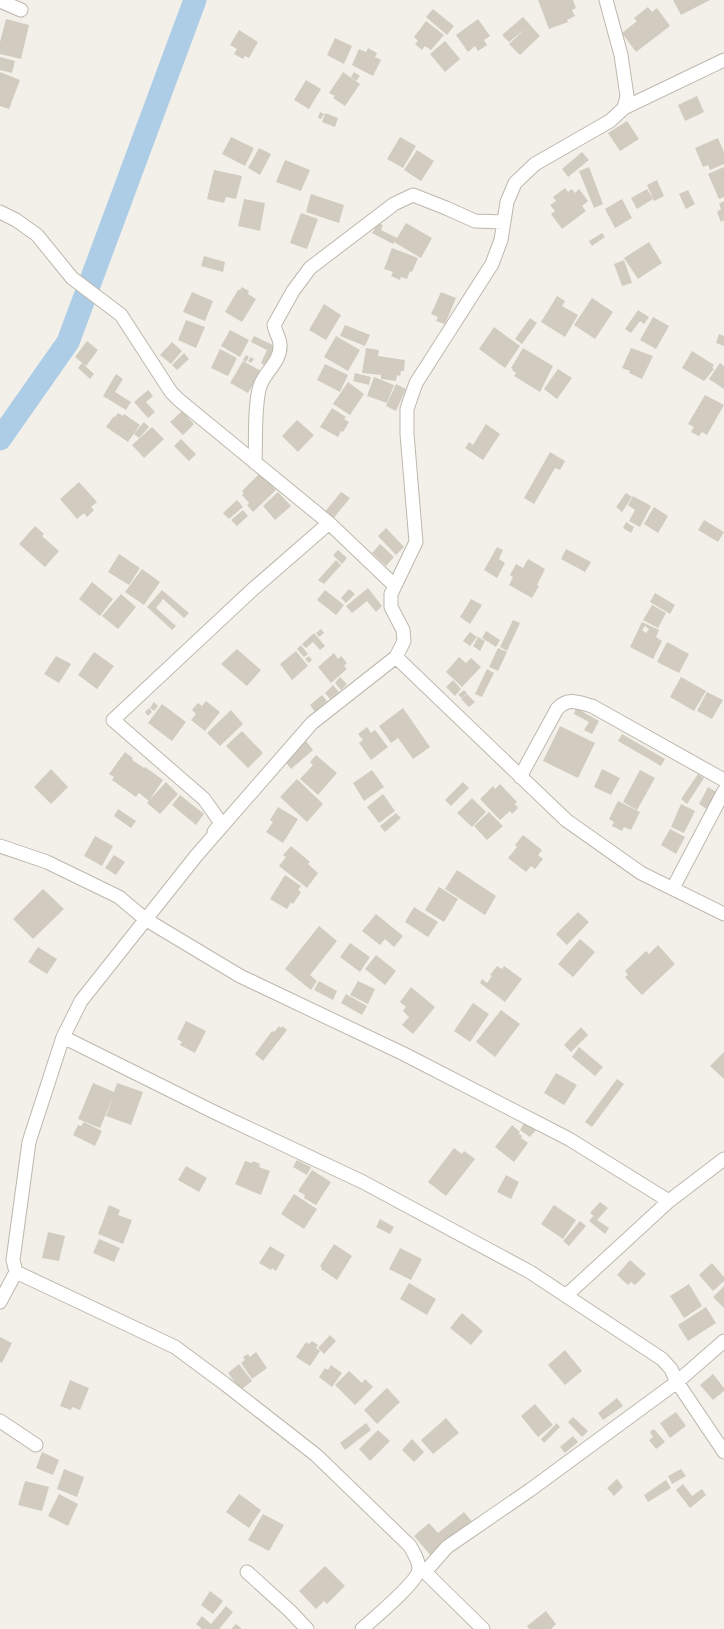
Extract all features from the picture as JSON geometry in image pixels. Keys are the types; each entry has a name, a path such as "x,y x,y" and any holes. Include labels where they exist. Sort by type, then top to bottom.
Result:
{"street":[{"path":"606,0 621,55 627,96 624,108"},
{"path":"0,1 21,10"},
{"path":"196,856 312,723 396,657 404,641 403,630 392,607 391,594 416,542 407,434 407,409 416,383 492,264 501,240 507,202 515,183 535,164 610,121 624,108 724,60"},
{"path":"255,463 260,385 275,364 280,346 274,325 293,291 310,268 394,204 413,196 446,208 475,221 504,222"},
{"path":"0,212 16,220 37,235 72,278 121,315 171,392 329,523 394,585"},
{"path":"0,1302 16,1272 13,1260 29,1142 63,1037 81,1001 221,823 204,799 113,720 252,590 329,523"},
{"path":"396,657 566,820 641,873 724,914"},
{"path":"520,777 557,709 563,702 574,701 592,706 724,780"},
{"path":"672,888 724,791"},
{"path":"0,846 47,862 119,897 145,919 240,976 404,1054 569,1139 668,1201"},
{"path":"63,1037 214,1112 363,1182 530,1272 662,1359 671,1369 677,1382 724,1452"},
{"path":"565,1294 570,1292 668,1201 724,1159"},
{"path":"16,1272 175,1347 225,1384 316,1455 410,1546 418,1560 422,1572 483,1629"},
{"path":"362,1629 406,1589 446,1547 530,1490 677,1382 724,1341"},
{"path":"0,1421 36,1445"},
{"path":"247,1572 290,1611 307,1629"}],"building":[{"path":"538,0 573,0 576,8 572,10 575,16 567,20 568,22 549,29"},
{"path":"673,0 710,0 681,15"},
{"path":"648,7 652,12 657,8 670,26 636,52 622,33 637,21 634,18"},
{"path":"433,9 454,26 447,35 426,17"},
{"path":"523,17 540,36 520,55 509,44 525,29 509,42 502,35"},
{"path":"6,19 29,25 21,59 0,54 0,42"},
{"path":"478,19 490,36 484,40 487,45 478,51 475,46 468,52 456,35"},
{"path":"426,21 444,35 431,50 425,46 422,50 415,44 418,41 414,37"},
{"path":"239,30 258,42 249,58 245,56 243,59 234,54 237,49 230,45"},
{"path":"335,38 352,46 344,64 327,55"},
{"path":"445,41 460,59 445,72 430,54"},
{"path":"368,48 377,53 375,57 381,60 373,76 352,65 359,49 366,52"},
{"path":"0,57 15,61 12,73 0,70"},
{"path":"0,72 20,80 9,109 0,106"},
{"path":"343,72 360,84 345,106 333,98 335,96 329,93"},
{"path":"354,72 360,76 356,81 351,77"},
{"path":"306,80 321,89 309,109 294,100"},
{"path":"697,96 704,112 685,121 678,105"},
{"path":"320,112 324,114 321,119 318,118"},
{"path":"325,113 338,118 335,127 322,122"},
{"path":"627,121 639,139 620,151 608,133"},
{"path":"231,137 254,148 245,166 222,154"},
{"path":"400,137 416,146 403,168 387,159"},
{"path":"718,138 724,152 724,164 710,170 708,165 703,167 695,148"},
{"path":"259,148 271,154 260,175 248,168"},
{"path":"417,150 434,161 421,181 404,170"},
{"path":"582,152 589,160 568,177 562,169"},
{"path":"285,160 310,170 301,191 276,182"},
{"path":"589,167 603,204 594,208 579,171"},
{"path":"724,167 724,197 719,199 708,174"},
{"path":"214,170 242,176 236,199 226,197 224,203 207,199"},
{"path":"657,180 664,196 654,201 647,185"},
{"path":"565,188 568,192 572,189 575,193 579,189 588,201 582,206 586,211 562,229 551,214 555,211 550,205 556,201 553,197"},
{"path":"647,189 653,199 637,209 631,198"},
{"path":"688,190 695,204 686,209 679,194"},
{"path":"311,194 344,205 339,223 306,212"},
{"path":"244,199 265,203 260,231 238,226"},
{"path":"622,199 632,218 615,228 605,209"},
{"path":"724,201 724,220 721,222 717,212 721,209 719,204"},
{"path":"301,213 318,219 307,249 290,243"},
{"path":"378,223 383,225 381,230 397,238 406,223 432,238 421,258 394,242 393,244 372,233"},
{"path":"602,233 605,237 592,246 589,241"},
{"path":"649,242 662,263 638,279 624,258"},
{"path":"392,248 418,258 407,279 401,277 400,280 391,276 393,272 384,269"},
{"path":"204,256 225,262 223,272 201,266"},
{"path":"624,260 632,283 622,286 614,264"},
{"path":"242,287 249,291 248,294 256,299 242,322 225,312 238,290"},
{"path":"192,292 213,301 205,321 183,312"},
{"path":"441,292 456,298 445,324 436,321 438,317 431,314"},
{"path":"557,296 565,301 562,306 578,315 565,337 541,322"},
{"path":"592,298 613,312 595,339 574,325"},
{"path":"324,304 341,315 326,340 309,330"},
{"path":"638,310 649,317 644,324 640,321 631,333 625,329"},
{"path":"653,317 669,326 656,349 640,340"},
{"path":"530,318 537,323 522,344 515,339"},
{"path":"186,320 205,327 196,348 178,340"},
{"path":"345,325 370,335 365,346 340,336"},
{"path":"494,327 520,346 505,368 479,349"},
{"path":"230,330 249,340 240,357 221,346"},
{"path":"719,334 724,336 724,346 716,343"},
{"path":"254,336 277,347 267,367 261,363 267,350 251,342"},
{"path":"336,336 360,350 348,371 324,357"},
{"path":"87,341 98,350 86,366 75,357"},
{"path":"172,342 182,351 171,364 160,355"},
{"path":"366,348 379,350 378,356 405,360 404,371 401,371 400,376 397,375 396,381 381,379 381,375 362,373"},
{"path":"523,348 553,366 540,392 514,376 516,373 511,368"},
{"path":"631,348 653,356 642,379 629,373 630,371 622,368"},
{"path":"220,349 237,358 228,376 211,368"},
{"path":"692,351 714,365 712,368 714,369 704,381 682,368"},
{"path":"184,353 189,359 177,370 172,365"},
{"path":"246,355 249,357 246,362 243,360"},
{"path":"251,357 254,359 251,363 248,361"},
{"path":"243,361 261,371 248,393 230,383"},
{"path":"82,363 94,374 90,379 78,368"},
{"path":"720,363 724,366 724,389 709,379"},
{"path":"325,364 348,375 340,392 317,380"},
{"path":"558,369 572,378 557,399 544,389"},
{"path":"355,373 371,377 369,385 353,381"},
{"path":"116,374 123,379 115,392 131,402 126,410 103,396"},
{"path":"374,377 394,385 387,403 367,396"},
{"path":"348,382 364,394 350,415 333,404"},
{"path":"396,384 406,389 396,411 386,406"},
{"path":"148,390 153,396 146,402 155,412 148,418 134,402"},
{"path":"705,395 724,405 707,435 702,432 699,436 691,432 694,427 688,424"},
{"path":"332,408 346,417 344,419 349,422 338,437 320,427"},
{"path":"182,411 194,424 183,435 170,422"},
{"path":"118,413 123,416 124,414 140,425 128,442 106,427"},
{"path":"297,420 314,435 298,452 282,436"},
{"path":"144,422 149,427 139,438 134,434"},
{"path":"486,424 500,434 483,460 465,448 469,442 473,445"},
{"path":"152,427 164,439 144,458 132,445"},
{"path":"181,439 196,454 189,461 174,446"},
{"path":"550,452 565,461 560,470 555,468 534,504 524,498"},
{"path":"260,473 276,490 253,512 247,505 249,503 242,495 244,493 242,491"},
{"path":"79,482 97,502 91,507 94,510 87,517 84,513 77,519 60,499"},
{"path":"278,492 291,506 275,520 263,506"},
{"path":"341,492 350,498 332,520 324,513"},
{"path":"626,493 632,497 622,512 616,507"},
{"path":"633,496 651,506 640,527 629,521 635,510 628,505"},
{"path":"237,500 243,507 229,519 223,513"},
{"path":"654,507 668,516 658,533 644,524"},
{"path":"243,510 248,516 237,526 231,520"},
{"path":"704,520 724,532 718,542 698,530"},
{"path":"626,522 634,527 631,533 623,528"},
{"path":"35,526 44,534 42,536 59,551 45,567 19,544"},
{"path":"386,528 404,547 396,555 378,536"},
{"path":"380,544 394,557 386,566 372,553"},
{"path":"497,547 503,550 499,559 505,563 497,578 484,570"},
{"path":"566,549 591,562 585,572 561,559"},
{"path":"338,550 347,558 342,564 333,555"},
{"path":"119,554 140,568 129,585 108,572"},
{"path":"528,559 545,569 537,585 539,586 532,598 509,585 513,577 510,575 516,564 523,568"},
{"path":"336,560 341,565 324,584 318,580"},
{"path":"142,569 160,582 144,605 125,592"},
{"path":"92,582 113,599 100,616 79,599"},
{"path":"368,588 382,606 376,612 367,601 352,613 346,606"},
{"path":"349,589 355,594 346,603 341,598"},
{"path":"162,590 189,613 184,618 163,599 156,608 176,626 172,630 147,607"},
{"path":"325,590 344,605 336,615 317,600"},
{"path":"655,593 675,605 670,614 650,602"},
{"path":"121,594 136,607 118,629 102,616"},
{"path":"471,599 482,605 470,624 460,617"},
{"path":"652,605 666,613 658,628 643,620"},
{"path":"513,620 520,623 507,651 500,647"},
{"path":"642,622 659,630 656,637 662,641 653,659 630,647","holes":["645,626 649,629 646,633 642,630"]},
{"path":"321,629 324,633 319,637 316,633"},
{"path":"486,631 500,640 496,647 482,638"},
{"path":"470,632 477,637 470,646 463,641"},
{"path":"314,633 325,646 320,650 313,642 306,648 302,644"},
{"path":"478,637 485,641 480,651 473,646"},
{"path":"667,642 689,654 679,673 657,662"},
{"path":"301,645 308,654 304,657 297,649"},
{"path":"498,648 507,652 498,671 489,667"},
{"path":"237,649 261,670 247,686 221,664"},
{"path":"296,651 308,666 292,680 280,664"},
{"path":"94,652 114,666 97,689 78,675"},
{"path":"334,653 338,659 341,656 347,663 344,666 347,669 331,683 318,667"},
{"path":"56,656 71,664 59,683 44,674"},
{"path":"309,656 312,660 309,663 305,659"},
{"path":"459,657 466,663 471,658 481,667 462,687 446,672"},
{"path":"487,669 494,673 482,697 475,694"},
{"path":"340,677 347,684 341,690 335,683"},
{"path":"681,677 706,691 694,711 670,697"},
{"path":"453,680 461,689 455,696 446,687"},
{"path":"333,685 339,692 330,699 325,693"},
{"path":"464,690 467,693 462,698 458,695"},
{"path":"707,692 723,700 712,719 697,711"},
{"path":"467,694 475,702 469,707 461,699"},
{"path":"322,695 327,701 315,712 310,705"},
{"path":"206,701 220,712 205,731 191,720 196,714 192,710 198,703 202,706"},
{"path":"154,702 158,706 154,711 150,708"},
{"path":"162,704 186,722 172,741 148,723"},
{"path":"149,708 152,712 148,716 145,712"},
{"path":"403,708 430,747 413,759 398,738 391,743 379,726"},
{"path":"576,708 599,721 592,734 584,730 589,722 574,714"},
{"path":"231,710 243,724 220,746 207,733"},
{"path":"560,726 595,743 578,778 543,761"},
{"path":"367,727 371,733 375,730 388,747 371,760 359,743 363,740 358,734"},
{"path":"242,731 263,753 248,768 226,746"},
{"path":"622,734 665,759 661,766 618,741"},
{"path":"306,741 313,750 291,769 284,760"},
{"path":"125,752 133,758 132,760 163,780 149,801 139,793 136,797 112,780 114,777 109,774"},
{"path":"316,755 337,773 318,795 300,779 313,765 310,762"},
{"path":"51,769 68,787 51,804 34,787"},
{"path":"602,769 620,778 611,795 594,787"},
{"path":"372,770 384,787 364,801 353,783"},
{"path":"640,770 655,778 637,810 623,802"},
{"path":"698,774 704,778 687,804 681,799"},
{"path":"297,779 323,804 307,822 280,797"},
{"path":"166,782 178,794 160,814 147,803"},
{"path":"463,782 469,788 451,806 445,800"},
{"path":"500,784 517,802 515,804 518,808 512,814 510,811 500,820 480,799 493,786 495,789"},
{"path":"708,787 718,793 708,810 699,804"},
{"path":"383,794 395,811 379,823 367,807"},
{"path":"180,795 204,814 196,825 172,805"},
{"path":"472,798 486,812 472,827 457,813"},
{"path":"618,801 640,812 631,830 624,827 622,831 612,826 614,822 609,819"},
{"path":"681,804 695,811 684,833 671,827"},
{"path":"278,807 298,819 283,843 266,832 273,822 270,820"},
{"path":"118,809 136,821 131,828 114,816"},
{"path":"489,812 503,826 487,840 474,826"},
{"path":"396,813 401,818 385,832 380,826"},
{"path":"670,829 685,837 676,854 661,845"},
{"path":"523,835 542,850 538,855 543,859 535,869 531,866 526,872 508,858 517,847 515,845"},
{"path":"95,836 113,846 102,866 84,856"},
{"path":"291,846 310,862 308,864 318,873 307,888 279,866 286,857 283,855"},
{"path":"114,855 125,862 116,875 105,868"},
{"path":"457,870 496,896 485,915 445,889"},
{"path":"285,875 301,886 298,890 301,892 293,904 291,902 287,909 270,899"},
{"path":"439,887 458,899 444,922 425,910"},
{"path":"43,889 64,909 33,939 13,919"},
{"path":"414,907 438,922 428,937 405,922"},
{"path":"578,912 589,922 567,945 556,934"},
{"path":"376,914 403,936 394,947 385,939 380,945 362,931"},
{"path":"319,926 337,941 310,975 317,981 311,990 285,969"},
{"path":"580,939 595,952 573,977 558,964"},
{"path":"350,943 370,957 360,972 340,957"},
{"path":"658,945 675,964 642,995 625,977 628,975 625,971 646,951 649,954"},
{"path":"38,947 57,959 47,974 28,962"},
{"path":"376,955 396,971 385,985 365,969"},
{"path":"497,966 502,969 504,966 522,979 505,1002 480,983 482,979 487,983 492,976 490,975"},
{"path":"319,981 337,991 333,1000 314,990"},
{"path":"358,981 375,989 368,1004 350,995"},
{"path":"411,987 435,1007 413,1034 402,1025 409,1017 403,1011 406,1007 400,1002"},
{"path":"346,994 367,1006 362,1015 341,1003"},
{"path":"473,1003 489,1014 470,1042 454,1031"},
{"path":"501,1010 520,1024 495,1057 476,1042"},
{"path":"186,1021 206,1031 195,1053 180,1045 182,1042 177,1039"},
{"path":"279,1026 281,1028 282,1026 287,1030 263,1061 255,1054 272,1031 274,1032"},
{"path":"581,1027 588,1035 571,1052 564,1045"},
{"path":"579,1047 603,1067 595,1076 572,1057"},
{"path":"724,1052 724,1079 710,1066"},
{"path":"556,1073 577,1085 564,1105 544,1093"},
{"path":"617,1079 624,1084 592,1127 585,1122"},
{"path":"93,1083 114,1092 117,1083 143,1092 131,1125 106,1116 113,1097 100,1128 78,1119"},
{"path":"84,1122 102,1131 95,1146 73,1135 78,1125 81,1126"},
{"path":"525,1122 536,1130 530,1137 520,1130"},
{"path":"512,1125 520,1132 519,1134 522,1136 521,1138 528,1143 514,1162 495,1147"},
{"path":"454,1148 462,1154 464,1151 475,1159 446,1196 428,1182"},
{"path":"297,1160 311,1167 307,1175 293,1167"},
{"path":"245,1161 252,1163 253,1161 260,1164 259,1167 270,1171 261,1195 235,1184"},
{"path":"186,1166 207,1178 199,1192 178,1180"},
{"path":"312,1170 331,1182 316,1205 304,1198 305,1195 298,1191"},
{"path":"506,1175 519,1182 511,1199 497,1192"},
{"path":"294,1194 317,1209 304,1229 281,1214"},
{"path":"600,1202 608,1208 597,1220 609,1228 605,1234 589,1221 593,1216 596,1218 590,1213"},
{"path":"109,1205 120,1210 118,1215 132,1220 123,1244 98,1234"},
{"path":"554,1205 576,1220 563,1239 541,1224"},
{"path":"380,1219 394,1227 390,1234 376,1227"},
{"path":"580,1221 586,1226 569,1246 563,1241"},
{"path":"48,1232 65,1236 59,1261 42,1258"},
{"path":"99,1239 120,1248 114,1262 93,1253"},
{"path":"334,1244 352,1256 337,1280 321,1269 322,1268 320,1266"},
{"path":"270,1246 285,1255 276,1271 272,1268 271,1270 259,1263"},
{"path":"400,1248 422,1259 411,1280 389,1269"},
{"path":"630,1260 646,1274 635,1285 631,1282 628,1285 617,1275"},
{"path":"712,1263 724,1277 724,1281 713,1291 699,1275"},
{"path":"409,1283 436,1299 427,1315 400,1299"},
{"path":"689,1284 702,1306 684,1318 670,1296"},
{"path":"724,1286 724,1308 713,1297"},
{"path":"706,1307 716,1323 688,1341 678,1325"},
{"path":"462,1313 483,1331 471,1345 450,1328"},
{"path":"330,1335 336,1341 324,1354 318,1348"},
{"path":"0,1337 12,1343 2,1363 0,1362"},
{"path":"312,1341 318,1345 316,1348 320,1351 310,1366 296,1357 306,1342 309,1344"},
{"path":"565,1350 582,1371 565,1385 548,1365"},
{"path":"256,1352 267,1368 252,1379 241,1363 245,1360 243,1357 248,1354 250,1357"},
{"path":"239,1364 252,1381 241,1390 228,1373"},
{"path":"331,1365 342,1373 332,1387 319,1377 325,1368 328,1370"},
{"path":"349,1371 362,1383 365,1379 373,1387 355,1405 335,1385"},
{"path":"713,1374 724,1388 724,1391 713,1400 700,1385"},
{"path":"70,1380 89,1388 80,1410 72,1407 71,1410 60,1406"},
{"path":"387,1388 400,1402 377,1424 364,1410"},
{"path":"617,1398 623,1406 603,1420 598,1413"},
{"path":"535,1404 553,1425 538,1437 521,1416"},
{"path":"676,1412 686,1426 670,1438 660,1423"},
{"path":"573,1417 588,1431 582,1437 568,1422"},
{"path":"446,1418 459,1433 433,1454 421,1440"},
{"path":"366,1423 371,1430 345,1450 340,1443"},
{"path":"557,1423 560,1427 544,1443 541,1439"},
{"path":"654,1429 665,1442 656,1449 649,1440 653,1437 650,1432"},
{"path":"378,1430 390,1441 370,1461 359,1449"},
{"path":"573,1436 578,1442 565,1453 560,1447"},
{"path":"412,1439 424,1452 414,1462 402,1450"},
{"path":"42,1452 59,1460 53,1475 36,1468"},
{"path":"64,1469 84,1477 77,1497 57,1489"},
{"path":"681,1469 686,1476 672,1484 668,1476"},
{"path":"617,1479 623,1487 614,1496 607,1488"},
{"path":"666,1480 671,1488 648,1502 644,1495"},
{"path":"25,1481 49,1487 42,1511 18,1505"},
{"path":"683,1484 692,1496 702,1489 706,1495 690,1508 676,1490"},
{"path":"59,1494 78,1504 68,1526 48,1516"},
{"path":"239,1494 261,1510 249,1528 226,1512"},
{"path":"464,1512 474,1524 433,1558 414,1536 429,1523 438,1533"},
{"path":"263,1514 284,1525 269,1551 248,1540"},
{"path":"325,1566 345,1586 327,1604 324,1601 316,1609 299,1591"},
{"path":"210,1591 223,1601 213,1614 201,1605"},
{"path":"226,1606 233,1612 219,1629 202,1629 196,1624 202,1616 211,1624"},
{"path":"546,1611 556,1624 551,1629 529,1629 527,1626"},
{"path":"236,1624 242,1629 231,1629"}],"waterway":[{"path":"0,439 68,342 195,0"}]}
